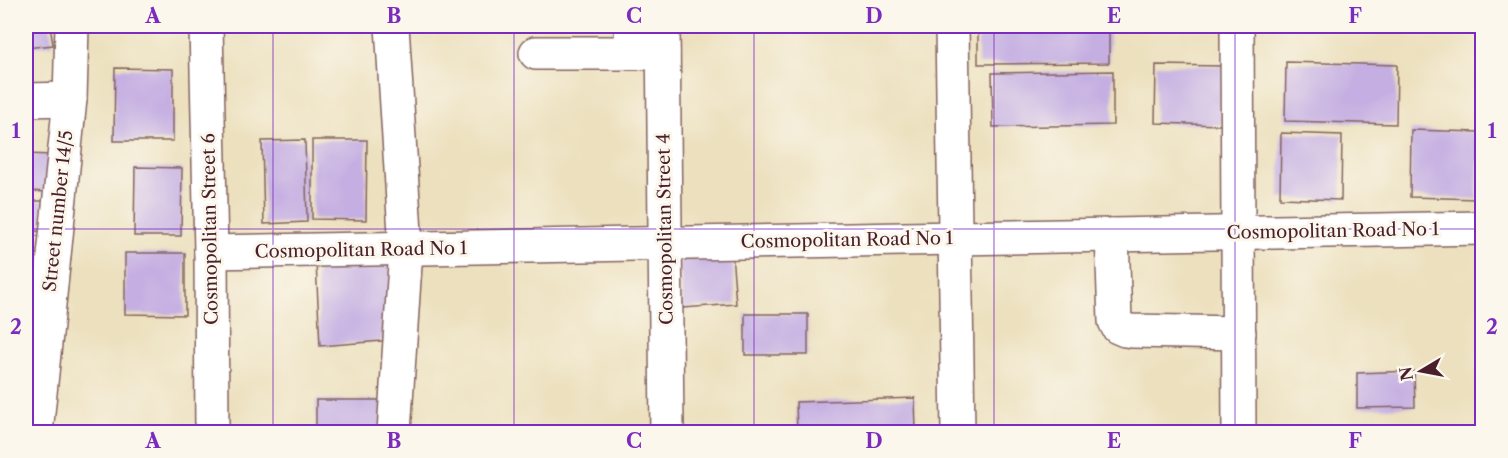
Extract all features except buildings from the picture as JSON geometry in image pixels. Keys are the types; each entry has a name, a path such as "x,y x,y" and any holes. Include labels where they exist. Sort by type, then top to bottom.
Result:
{"street":[{"name":"Street number 14/5","path":"36,432 70,99 72,26"},
{"name":"Cosmopolitan Street 6","path":"206,26 212,432"},
{"path":"392,26 406,249 394,432"},
{"path":"952,26 958,432"},
{"path":"1237,26 1239,432"},
{"path":"536,53 647,39"},
{"name":"Cosmopolitan Street 4","path":"647,39 665,244 667,432"},
{"path":"26,100 70,99"},
{"name":"Cosmopolitan Road No 1","path":"211,252 1482,228"},
{"path":"1112,235 1115,321 1118,327 1125,330 1239,333"}]}
